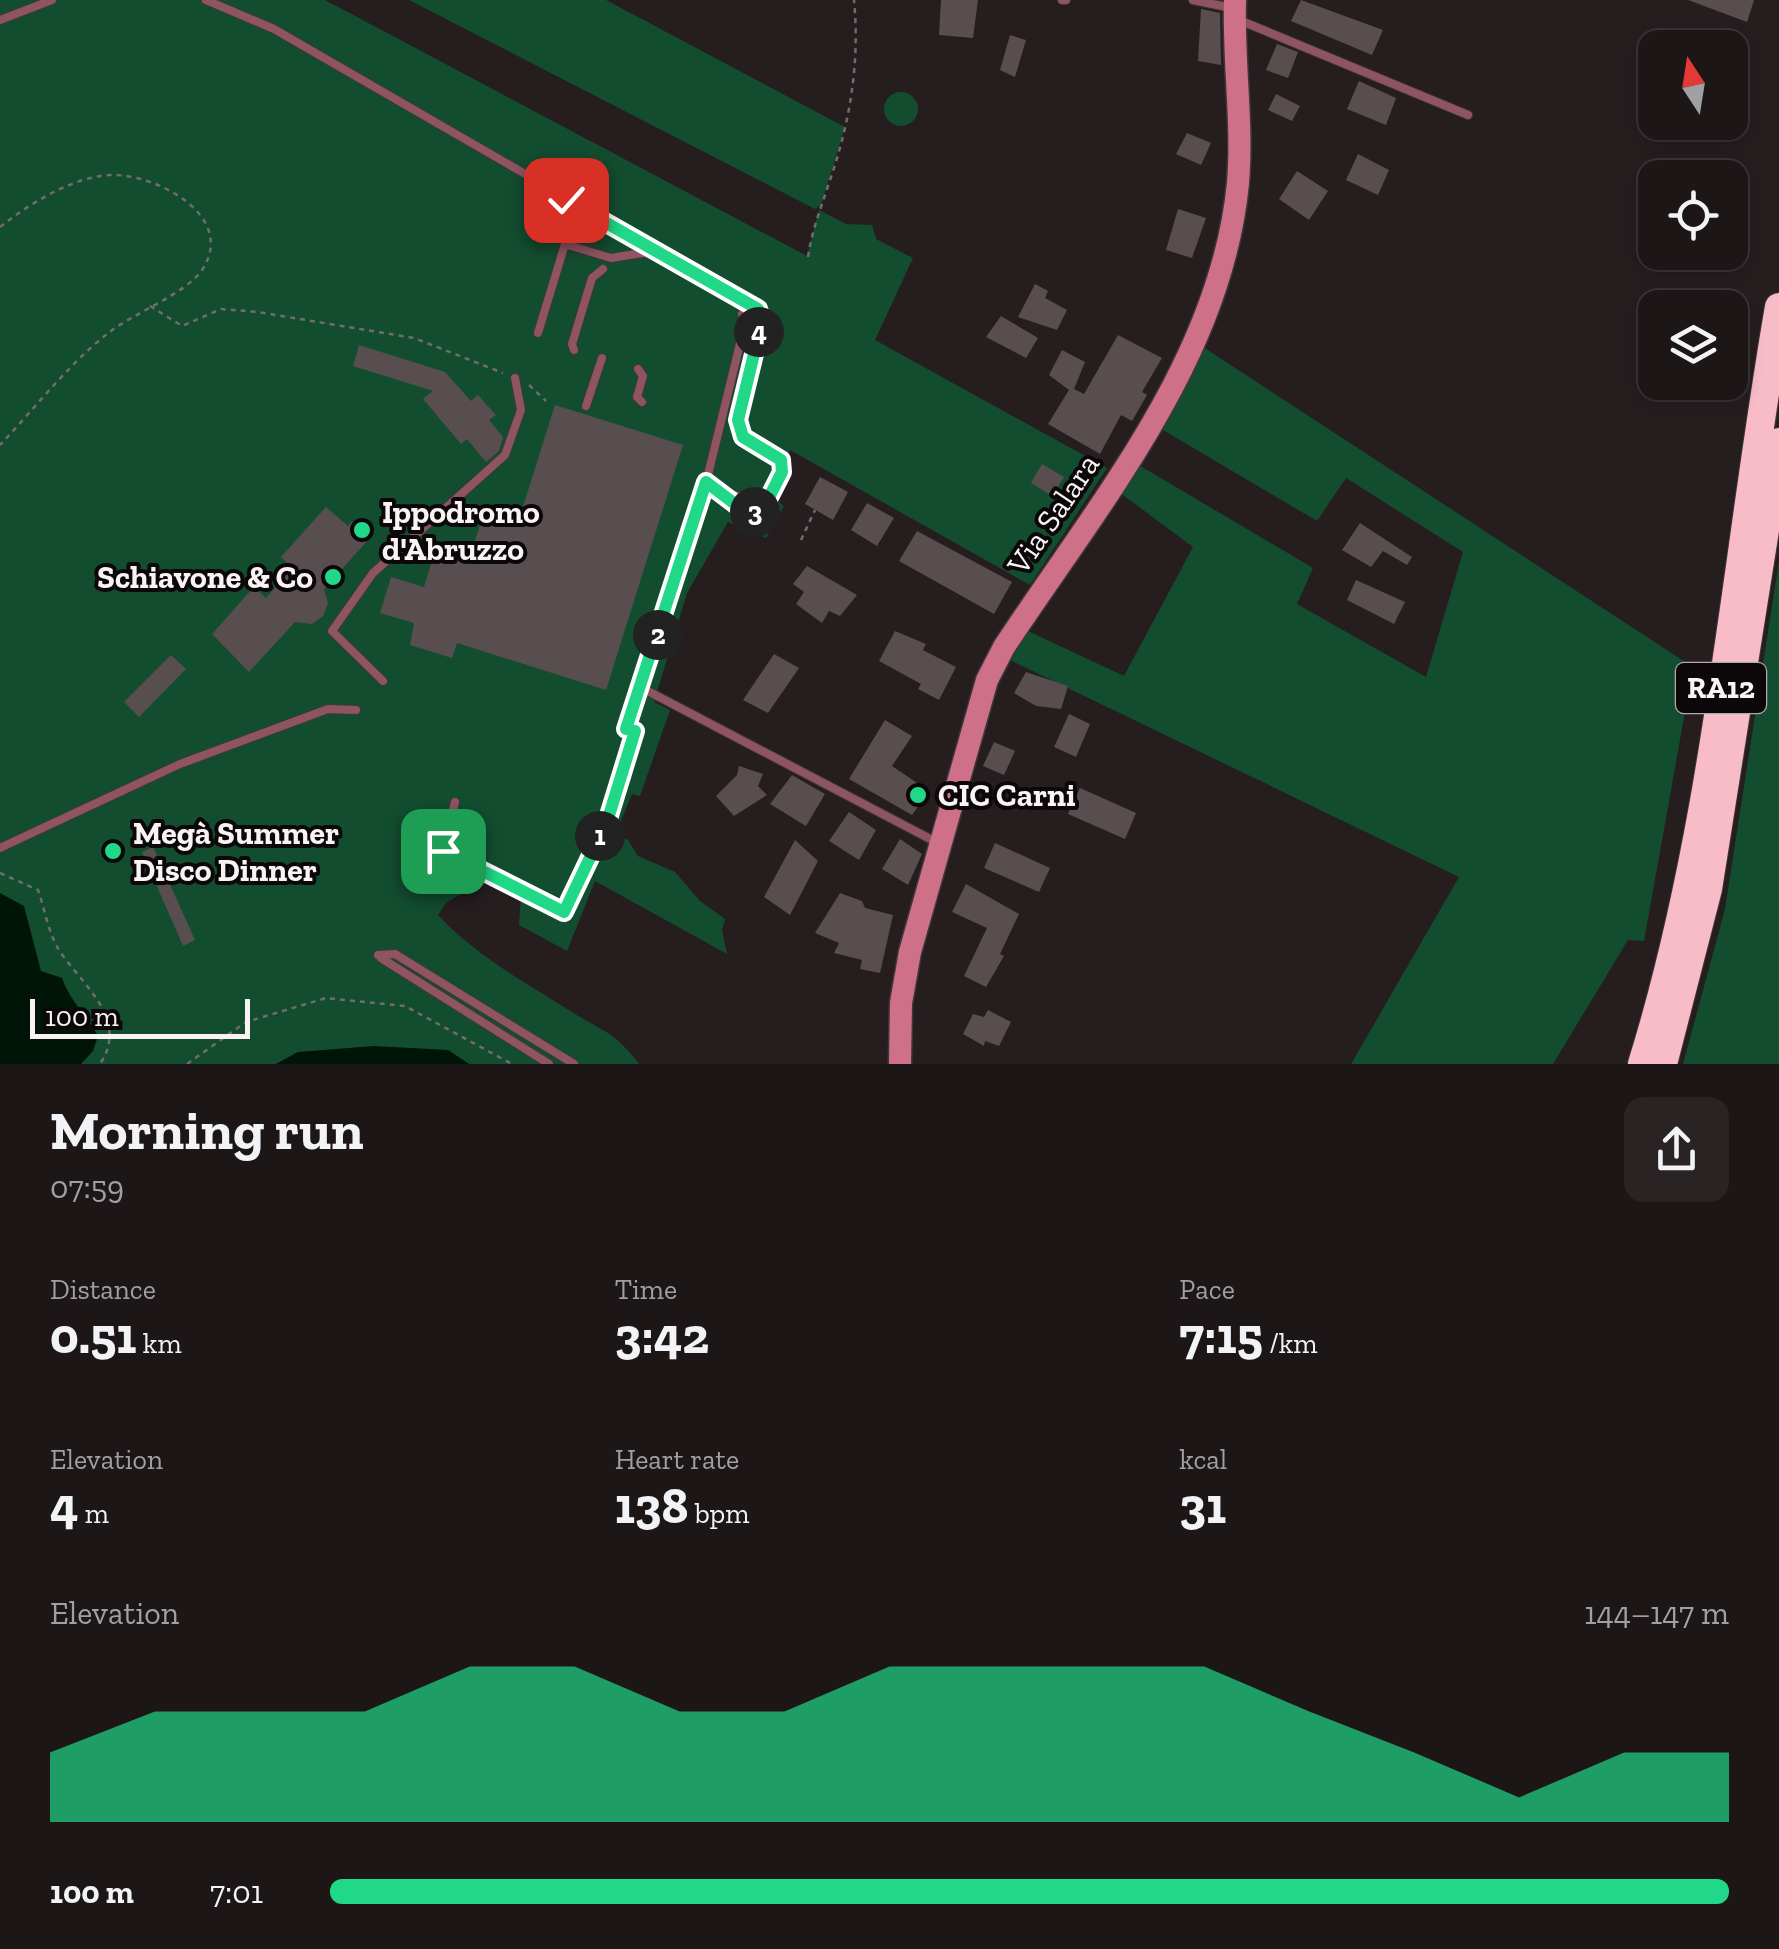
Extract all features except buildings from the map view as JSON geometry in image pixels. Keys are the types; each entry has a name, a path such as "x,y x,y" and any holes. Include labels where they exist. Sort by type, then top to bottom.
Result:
{"highway":[{"name":"RA12","path":"1642,1064 1674,948 1694,852 1779,307"},
{"name":"RA12","path":"1663,1064 1714,856 1779,442"}],"street":[{"name":"Via Salara","path":"900,1064 908,963 977,705 994,662 1142,439 1181,369 1220,274 1238,182 1235,9"}],"lane":[{"path":"0,20 52,0"},
{"path":"206,0 274,29 758,309 762,321 738,420 743,437 781,460 782,472 760,515 743,510 706,482"},
{"path":"1192,0 1235,9 1468,115"},
{"path":"538,332 565,244 611,258 655,251"},
{"path":"574,350 572,344 592,278 603,269"},
{"path":"455,802 443,851 564,912 607,822 635,731 626,729 706,482 746,319 742,314"},
{"path":"586,406 602,358"},
{"path":"638,369 643,376 638,396 642,402"},
{"path":"382,681 332,631 373,573 505,455 521,410 515,378"},
{"path":"642,688 940,844"},
{"path":"0,848 197,757 328,709 356,710"},
{"path":"549,1064 378,955 395,954 574,1064"}],"path":[{"path":"808,257 812,226 830,181 850,107 855,73 854,0"},
{"path":"0,227 50,196 109,175 143,179 189,203 206,220 211,246 201,272 102,338 0,444"},
{"path":"149,306 182,326 221,309 414,338 536,388 546,401"},
{"path":"801,540 816,510"},
{"path":"0,873 38,890 52,937 101,1006 112,1031 108,1053 100,1064"},
{"path":"187,1064 246,1022 326,998 405,1006 512,1064"}],"green space":[{"name":"Ippodromo d'Abruzzo","path":"0,0 325,0 807,256 819,210 846,224 872,225 876,239 913,258 875,340 1107,468 1030,585 790,450 782,472 790,476 777,501 784,506 766,538 728,522 687,593 654,702 670,710 640,796 632,794 616,833 628,840 638,856 675,872 700,901 725,919 722,930 727,954 595,881 567,951 519,925 521,896 466,869 461,894 446,903 438,915 502,968 616,1039 639,1064 469,1064 448,1050 298,1052 276,1064 0,1064"},
{"path":"409,0 606,0 845,127 821,205 815,209"},
{"path":"901,92 913,97 918,109 913,121 901,126 889,121 884,109 889,97"},
{"path":"1203,347 1693,667 1644,941 1628,940 1553,1064 1351,1064 1459,877 1010,660 1028,631 1124,676 1193,547 1119,492 1137,464 1313,568 1297,604 1426,677 1463,552 1346,478 1317,521 1158,427"},
{"path":"1779,561 1779,1064 1683,1064 1725,909"}],"shaded area":[{"path":"0,893 24,906 41,971 62,978 98,1036 93,1051 81,1064 0,1064"},
{"path":"374,1046 448,1050 469,1064 276,1064 298,1052"}],"place":[{"name":"Ippodromo d'Abruzzo","path":"362,530"},
{"name":"Schiavone & Co","path":"333,577"},
{"name":"CIC Carni","path":"918,795"},
{"name":"Megà Summer Disco Dinner","path":"113,851"}],"route":[{"path":"443,851 564,912 607,822 635,731 626,729 706,482 743,510 760,515 782,472 781,460 743,437 738,420 762,321 758,309 566,200"}]}
